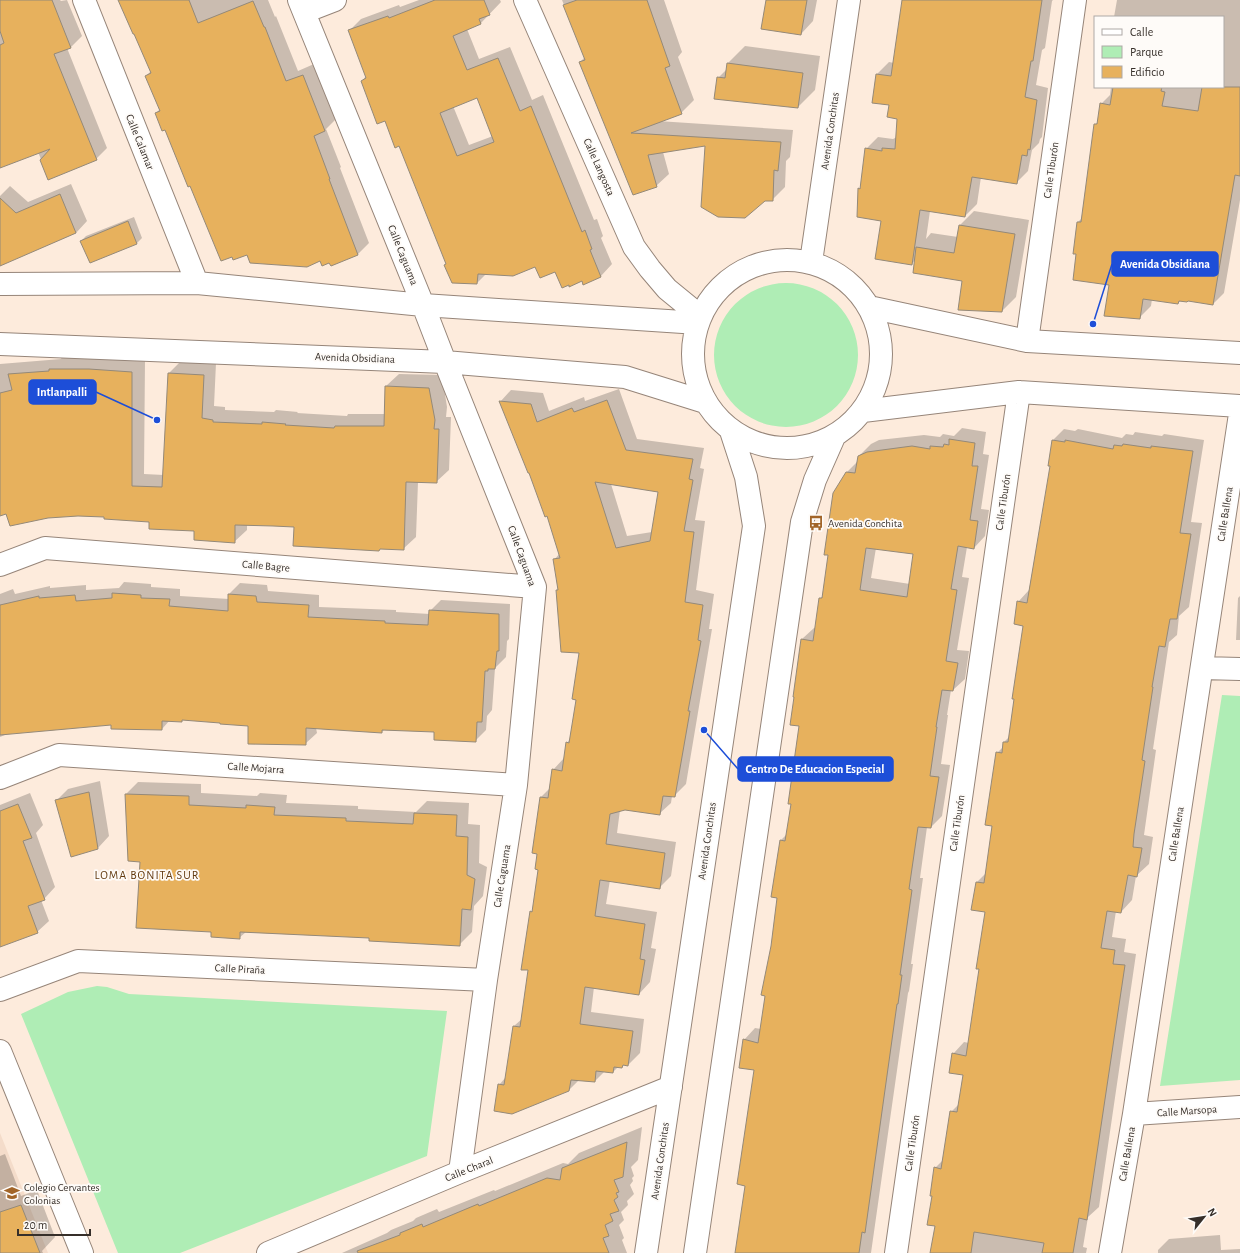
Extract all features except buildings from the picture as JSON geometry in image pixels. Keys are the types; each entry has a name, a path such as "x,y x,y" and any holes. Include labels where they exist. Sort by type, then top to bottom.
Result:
{"street":[{"name":"Calle Calamar","path":"84,0 197,283"},
{"path":"301,6 335,0"},
{"name":"Calle Langosta","path":"525,0 634,247 650,270 667,289 699,319"},
{"name":"Avenida Conchitas","path":"811,262 849,0"},
{"name":"Calle Tiburón","path":"1027,340 1075,0"},
{"name":"Calle Caguama","path":"301,6 423,305 535,587 516,785 486,980 460,1172"},
{"path":"784,259 811,262 834,272 853,287 869,307 879,332 881,360 876,387 863,411 834,437 800,448 764,446 731,431 705,402 695,376 692,349 699,319 714,293 734,275 758,264 784,259"},
{"path":"0,284 197,283 423,305 699,319"},
{"path":"869,307 1027,340 1240,353"},
{"name":"Avenida Obsidiana","path":"0,344 445,362 625,377 705,402"},
{"path":"863,411 1019,392 1240,406"},
{"name":"Calle Tiburón","path":"896,1253 1019,392"},
{"name":"Calle Ballena","path":"1110,1253 1134,1114 1240,414"},
{"name":"Avenida Conchitas","path":"646,1253 754,526 746,477 731,431"},
{"path":"695,1253 802,522 815,480 834,437"},
{"name":"Calle Bagre","path":"0,565 45,548 535,587"},
{"path":"1202,668 1240,670"},
{"name":"Calle Mojarra","path":"0,778 59,755 516,785"},
{"name":"Calle Piraña","path":"0,990 78,961 486,980"},
{"path":"0,1052 82,1253"},
{"name":"Calle Charal","path":"268,1253 460,1172 671,1087"},
{"name":"Calle Marsopa","path":"1134,1114 1240,1107"}],"shaded area":[{"name":"Colegio Cervantes Colonias","path":"0,1133 48,1253 0,1253"}],"green space":[{"path":"779,283 793,283 820,291 832,299 842,309 853,327 857,341 857,369 853,383 842,401 832,411 814,422 793,427 779,427 752,419 740,411 730,401 719,383 714,362 714,348 722,321 730,309 740,299 758,288"},
{"path":"1222,695 1240,696 1240,1080 1160,1086"},
{"path":"97,986 107,987 129,994 447,1011 427,1156 180,1253 118,1253 21,1014 68,992"}],"place":[{"name":"Avenida Obsidiana","path":"1093,324"},
{"name":"Intlanpalli","path":"157,420"},
{"name":"Avenida Conchita","path":"816,523"},
{"name":"Centro De Educacion Especial","path":"704,730"},
{"name":"Colegio Cervantes Colonias","path":"12,1193"}],"district":[{"name":"LOMA BONITA SUR","path":"147,875"}]}
